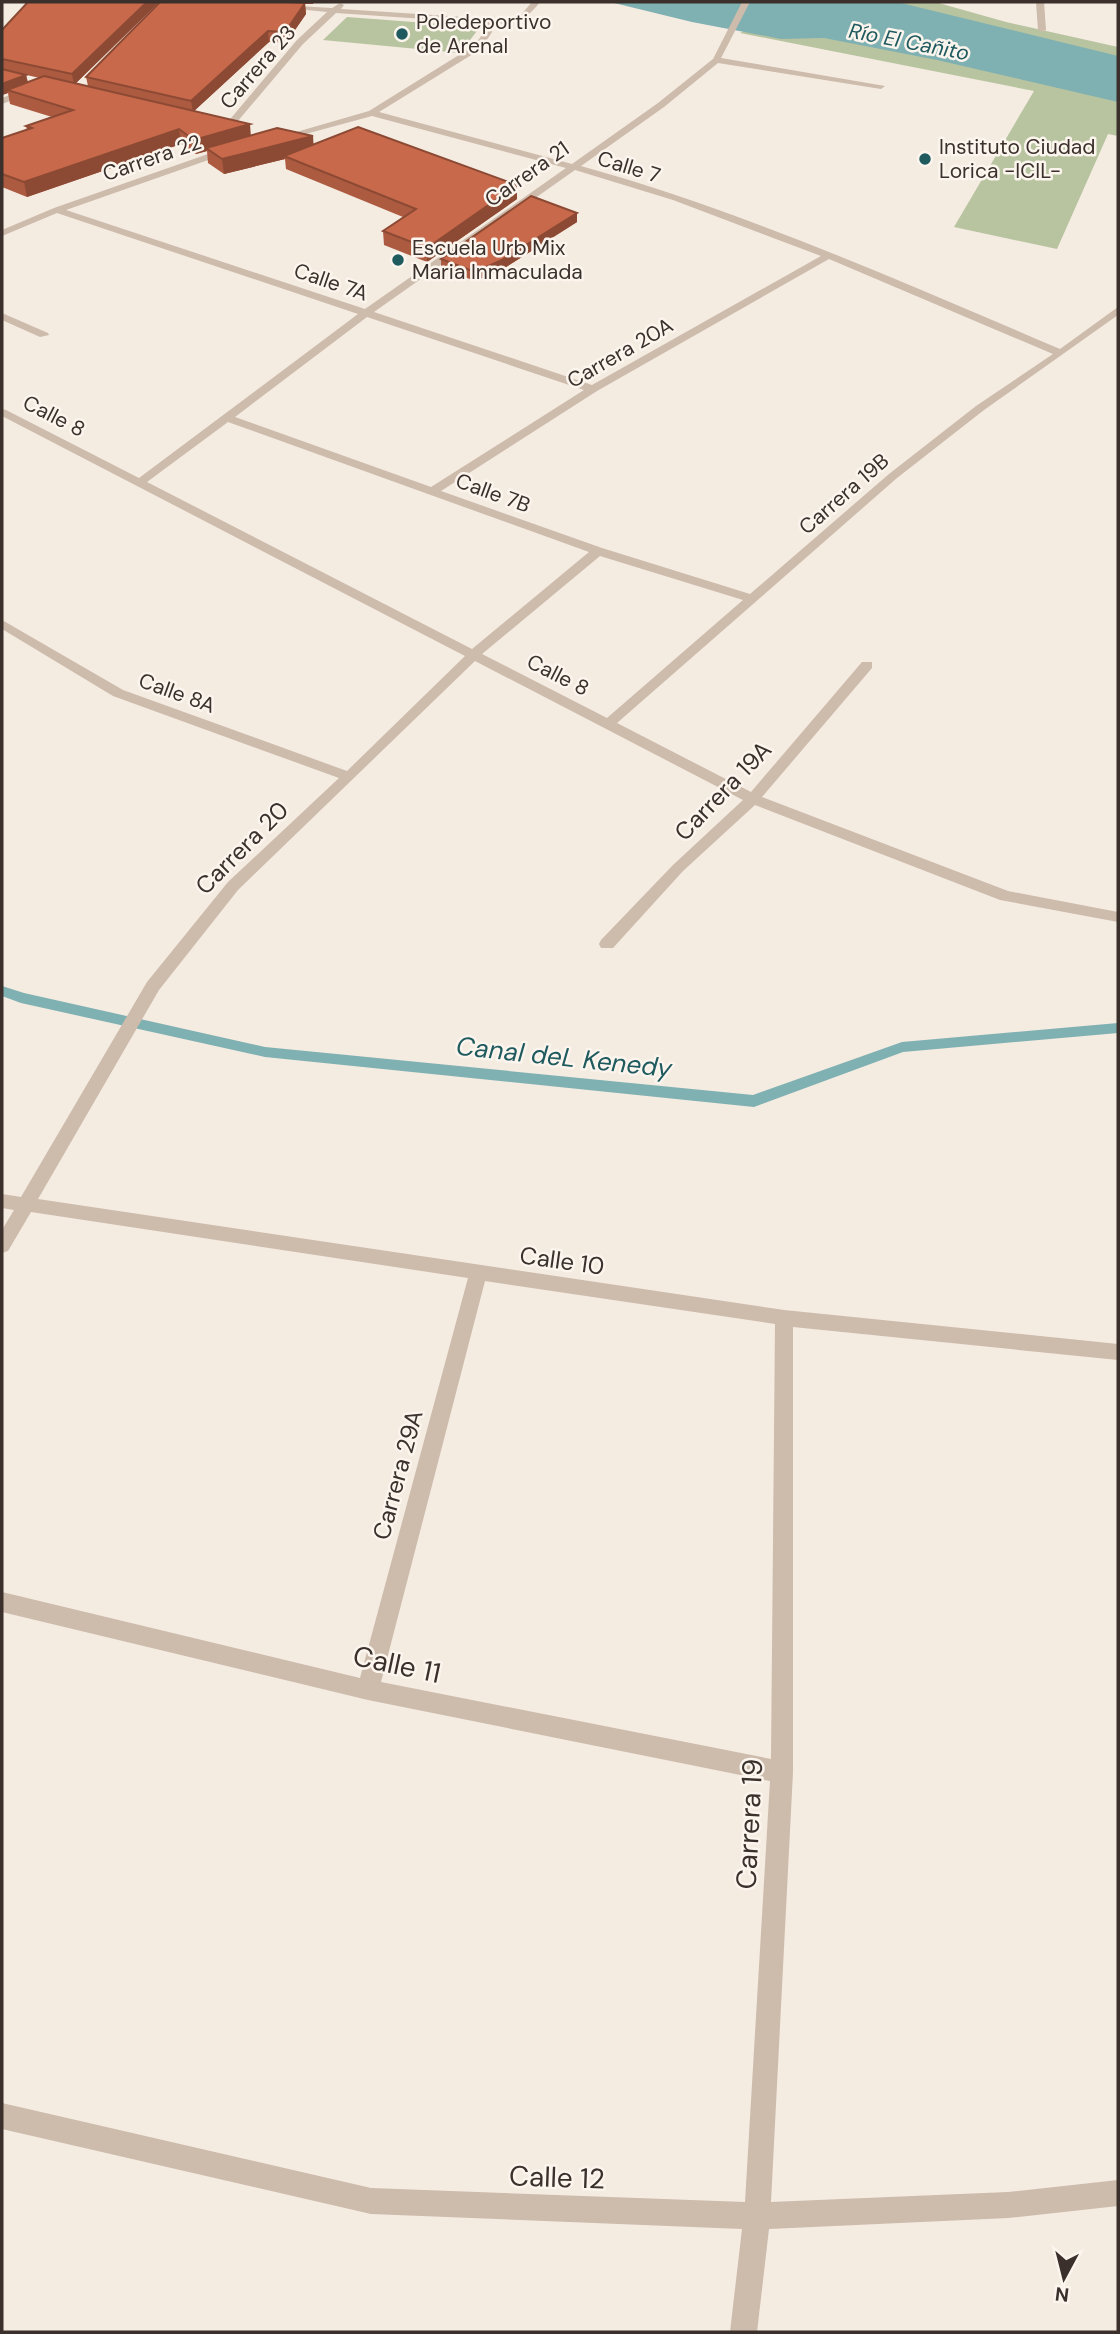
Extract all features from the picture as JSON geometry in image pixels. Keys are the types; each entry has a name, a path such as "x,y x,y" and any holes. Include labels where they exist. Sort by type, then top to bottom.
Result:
{"street":[{"name":"Carrera 23","path":"229,126 300,42 342,2"},
{"path":"267,7 510,22 523,18 536,2"},
{"name":"Carrera 21","path":"139,483 365,314 661,105 716,60 746,2"},
{"path":"1040,2 1042,30"},
{"path":"263,139 274,139 372,113 478,47 488,32 488,22"},
{"path":"716,60 881,86"},
{"path":"24,79 35,82"},
{"path":"2,101 46,84"},
{"name":"Calle 7","path":"372,113 570,167 716,212 830,256 1061,353"},
{"path":"216,123 240,129"},
{"name":"Carrera 22","path":"2,233 57,210 242,147"},
{"name":"Calle 7A","path":"57,210 593,389"},
{"name":"Carrera 20A","path":"433,491 593,389 830,256"},
{"name":"Carrera 19B","path":"608,724 893,476 980,408 1118,310"},
{"path":"2,316 44,335"},
{"name":"Calle 8","path":"2,412 753,799 1005,896 1118,917"},
{"name":"Calle 7B","path":"224,417 598,551 752,599"},
{"name":"Carrera 20","path":"2,1246 153,986 233,886 473,655 598,551"},
{"name":"Calle 8A","path":"2,624 118,694 349,777"},
{"name":"Carrera 19A","path":"607,944 678,868 753,799 867,665"},
{"name":"Calle 10","path":"2,1200 478,1274 784,1318 1118,1352"},
{"name":"Carrera 29A","path":"368,1690 478,1274"},
{"name":"Carrera 19","path":"744,2332 757,2216 782,1772 784,1318"},
{"name":"Calle 11","path":"2,1602 368,1690 782,1772"},
{"name":"Calle 12","path":"2,2116 372,2201 757,2216 1008,2205 1118,2193"}],"green space":[{"path":"797,2 935,2 1006,22 1118,47 1118,136 1108,134 1057,249 954,227 1034,91 740,33"},
{"name":"Poledeportivo de Arenal","path":"347,17 480,27 460,53 323,40"}],"water":[{"name":"Río El Cañito","path":"610,2 897,2 1118,56 1118,102 937,60 824,38 781,39 692,22"}],"building":[{"path":"28,2 147,2 72,74 2,59 2,30"},
{"path":"160,2 305,3 285,32 268,31 191,101 86,77"},
{"path":"2,69 26,75 2,84"},
{"path":"44,76 250,124 194,140 179,129 24,182 2,174 2,138 32,128 26,126 73,110 7,90"},
{"path":"358,127 517,185 427,248 383,231 416,209 284,156"},
{"path":"277,128 313,136 222,159 206,148"},
{"path":"531,196 577,213 502,260 475,272 441,259"}],"waterway":[{"name":"Canal deL Kenedy","path":"2,991 21,998 265,1052 754,1101 902,1047 1118,1028"}],"place":[{"name":"Poledeportivo de Arenal","path":"402,34"},
{"name":"Instituto Ciudad Lorica -ICIL-","path":"925,159"},
{"name":"Escuela Urb Mix Maria Inmaculada","path":"398,260"}]}
